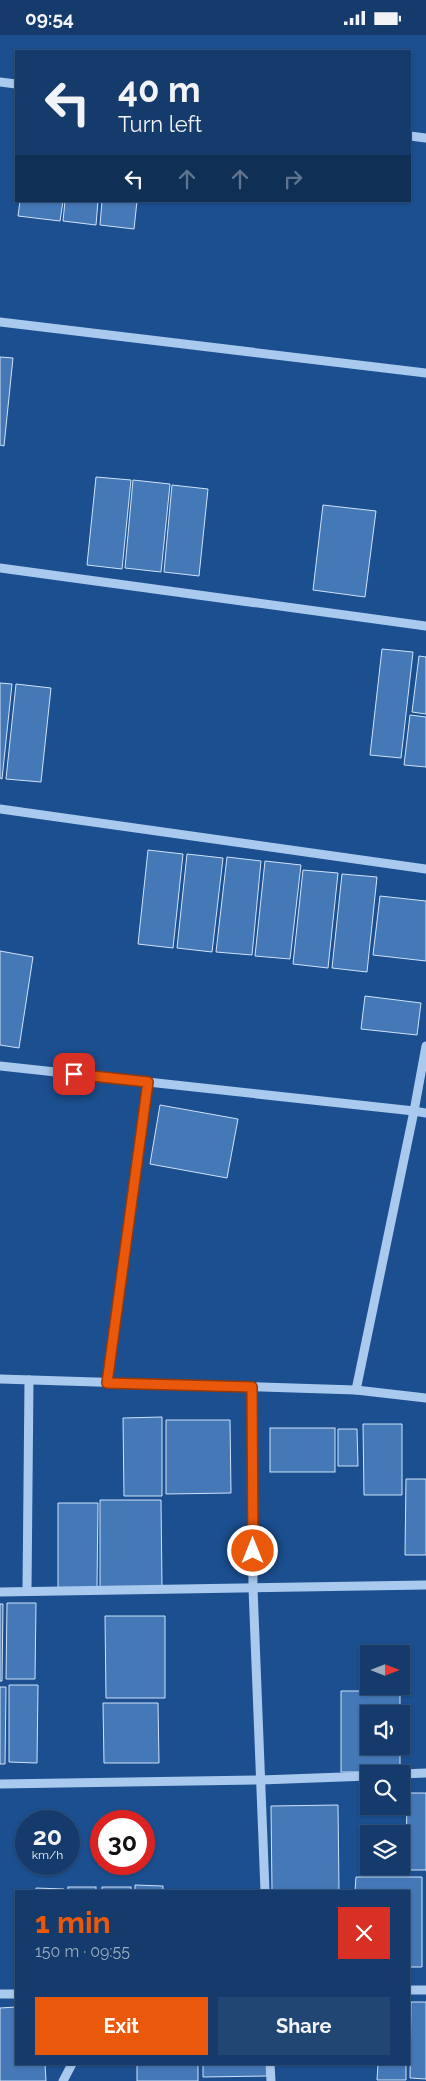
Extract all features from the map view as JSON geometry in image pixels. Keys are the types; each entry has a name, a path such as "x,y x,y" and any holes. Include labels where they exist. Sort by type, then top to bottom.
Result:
{"street":[{"path":"0,81 15,84"},
{"path":"411,136 426,138"},
{"path":"0,322 426,373"},
{"path":"0,568 426,626"},
{"path":"0,809 426,869"},
{"path":"356,1390 426,1046"},
{"path":"0,1066 426,1113"},
{"path":"107,1383 148,1082"},
{"path":"0,1379 356,1390 426,1397"},
{"path":"27,1591 30,1380"},
{"path":"252,1387 253,1588 265,1890"},
{"path":"0,1592 426,1585"},
{"path":"410,1774 426,1773"},
{"path":"0,1784 261,1780 360,1776"},
{"path":"410,1990 426,1990"},
{"path":"0,1994 15,1994"},
{"path":"63,2081 71,2065"},
{"path":"270,2065 271,2081"}],"building":[{"path":"20,202 63,202 60,221 18,216"},
{"path":"65,202 98,202 96,225 63,221"},
{"path":"102,202 137,202 134,229 100,225"},
{"path":"0,357 13,358 4,446 0,445"},
{"path":"96,477 131,480 122,569 87,565"},
{"path":"133,480 170,484 161,572 125,568"},
{"path":"172,485 208,489 199,576 164,572"},
{"path":"323,505 376,511 365,597 313,590"},
{"path":"382,649 413,652 401,758 370,755"},
{"path":"419,656 426,657 426,714 412,712"},
{"path":"0,683 12,684 2,779 0,778"},
{"path":"16,684 51,688 41,782 6,779"},
{"path":"410,715 426,717 426,767 404,765"},
{"path":"148,850 183,854 173,948 138,944"},
{"path":"187,854 223,858 212,952 177,948"},
{"path":"227,857 261,861 252,955 216,952"},
{"path":"265,861 301,865 290,959 255,956"},
{"path":"303,870 338,873 328,968 293,964"},
{"path":"342,874 377,877 367,972 332,968"},
{"path":"380,896 426,901 426,961 373,955"},
{"path":"0,951 33,957 19,1048 0,1045"},
{"path":"365,996 421,1003 417,1035 361,1029"},
{"path":"160,1105 238,1119 227,1178 150,1164"},
{"path":"162,1417 162,1496 124,1496 123,1418"},
{"path":"166,1420 230,1420 231,1493 166,1494"},
{"path":"363,1424 402,1424 402,1495 364,1495"},
{"path":"270,1428 335,1428 335,1472 270,1472"},
{"path":"338,1429 357,1429 358,1466 338,1466"},
{"path":"406,1479 426,1479 426,1555 405,1555"},
{"path":"100,1500 161,1500 162,1587 100,1587"},
{"path":"58,1503 98,1503 97,1588 58,1588"},
{"path":"7,1603 36,1603 35,1679 6,1679"},
{"path":"0,1604 3,1604 2,1681 0,1681"},
{"path":"105,1616 165,1616 165,1698 106,1698"},
{"path":"9,1685 38,1685 37,1763 9,1762"},
{"path":"0,1687 6,1687 5,1764 0,1764"},
{"path":"341,1691 360,1691 360,1695 400,1695 400,1705 360,1705 360,1755 400,1755 400,1765 360,1765 360,1772 341,1772"},
{"path":"103,1703 158,1703 159,1763 104,1763"},
{"path":"410,1793 426,1793 426,1870 410,1870 410,1825 407,1825 407,1815 410,1815"},
{"path":"338,1805 339,1890 272,1890 271,1806"},
{"path":"356,1877 422,1877 422,1967 410,1967 410,1890 355,1890"},
{"path":"135,1885 163,1886 163,1890 135,1890"},
{"path":"68,1887 96,1887 96,1890 68,1890"},
{"path":"102,1887 131,1887 131,1890 102,1890"},
{"path":"36,1888 64,1889 64,1890 36,1890"},
{"path":"411,2002 426,2002 426,2079 410,2078"},
{"path":"15,2007 15,2065 45,2065 46,2081 0,2081 0,2008"},
{"path":"137,2065 198,2065 198,2081 137,2081"},
{"path":"203,2065 267,2065 267,2076 203,2077"},
{"path":"378,2065 406,2065 406,2080 377,2080"}],"route":[{"path":"74,1074 148,1082 107,1383 252,1387 253,1551"}]}
